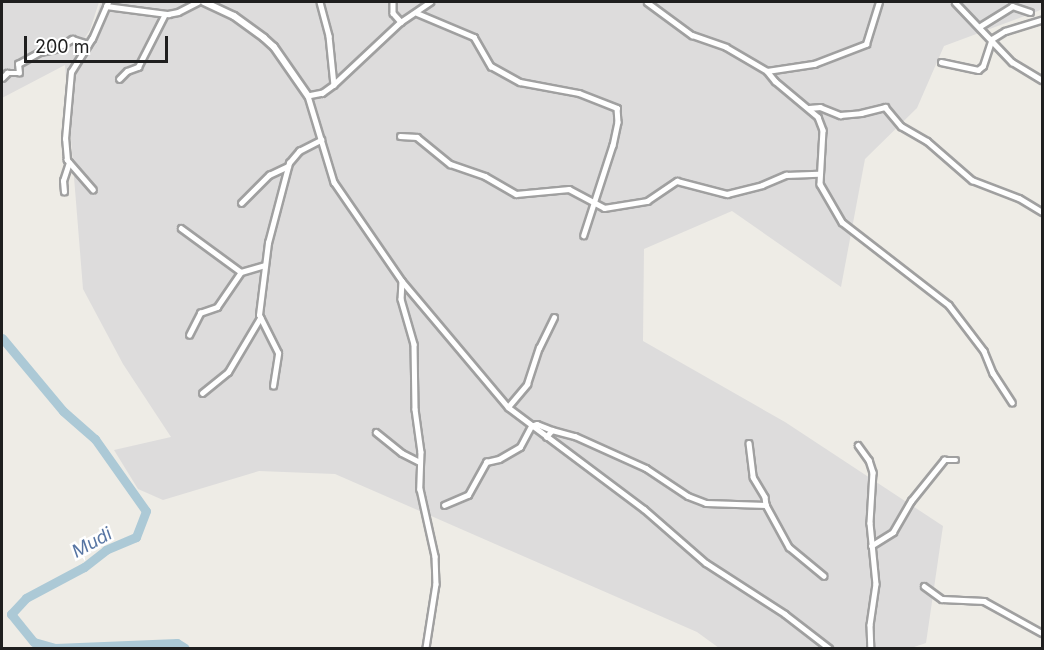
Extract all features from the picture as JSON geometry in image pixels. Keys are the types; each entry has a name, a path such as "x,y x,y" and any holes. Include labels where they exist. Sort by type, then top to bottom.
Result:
{"street":[{"path":"93,190 83,175 69,163 65,155 64,140 71,72 88,44 107,4 165,14 178,12 198,2"},
{"path":"204,2 234,16 274,47 308,96 334,182 402,281 508,407 644,509 706,562 785,614 829,648"},
{"path":"320,2 329,36 334,85"},
{"path":"393,2 393,13 401,22"},
{"path":"308,96 323,93 334,85 401,22 431,2"},
{"path":"647,2 692,35 726,47 767,71 775,81 810,108 818,117 823,130 818,174 820,184 842,222 949,305 984,351 993,373 1012,402"},
{"path":"767,71 814,64 866,44 879,2"},
{"path":"955,2 1017,66 1042,80"},
{"path":"979,27 1012,6 1030,12"},
{"path":"417,13 474,37 491,66 520,82 579,93 617,108 618,122 613,145 584,235"},
{"path":"119,79 127,71 138,67 165,14"},
{"path":"941,62 978,70 983,66 992,39 1005,31 1042,21"},
{"path":"2,78 6,73 19,73 18,63 40,52 56,49 72,39 88,44"},
{"path":"810,108 820,107 840,115 885,107 901,126 927,141 972,180 1018,198 1042,212"},
{"path":"400,136 417,137 450,164 484,176 516,194 569,189 604,208 647,201 677,181 728,194 762,185 786,175 818,174"},
{"path":"202,393 228,372 260,318 273,221 288,166 299,152 321,140"},
{"path":"64,192 63,181 69,163"},
{"path":"241,203 269,175 288,166"},
{"path":"181,228 241,272"},
{"path":"189,335 201,313 217,307 241,272 266,265"},
{"path":"402,281 401,299 414,344 415,409 420,441 420,489 432,537 436,584 426,648"},
{"path":"508,407 527,384 539,348 554,317"},
{"path":"260,318 278,353 273,386"},
{"path":"444,505 468,495 486,462 499,459 520,447 531,426 537,424 627,458 688,496 706,503 766,505"},
{"path":"546,437 552,430"},
{"path":"376,432 402,453 420,462"},
{"path":"749,443 753,477 764,494 766,505 789,548 824,576"},
{"path":"858,445 873,472 870,523 876,584 870,625 871,648"},
{"path":"871,546 893,532 911,501 944,460 956,460"},
{"path":"924,586 942,599 984,601 1042,633"}],"shaded area":[{"path":"2,2 99,2 90,30 82,42 92,30 101,2 1042,2 1042,9 1038,11 944,46 917,108 865,159 841,287 732,211 644,249 643,341 785,422 943,526 926,643 911,648 719,648 697,632 335,474 259,471 163,500 138,489 114,450 171,437 123,364 83,289 65,65 2,98"}],"waterway":[{"name":"Mudi","path":"2,338 63,411 95,439 146,511 136,537 106,550 84,567 26,598 11,614 34,642 55,648 177,643 185,648"}]}
